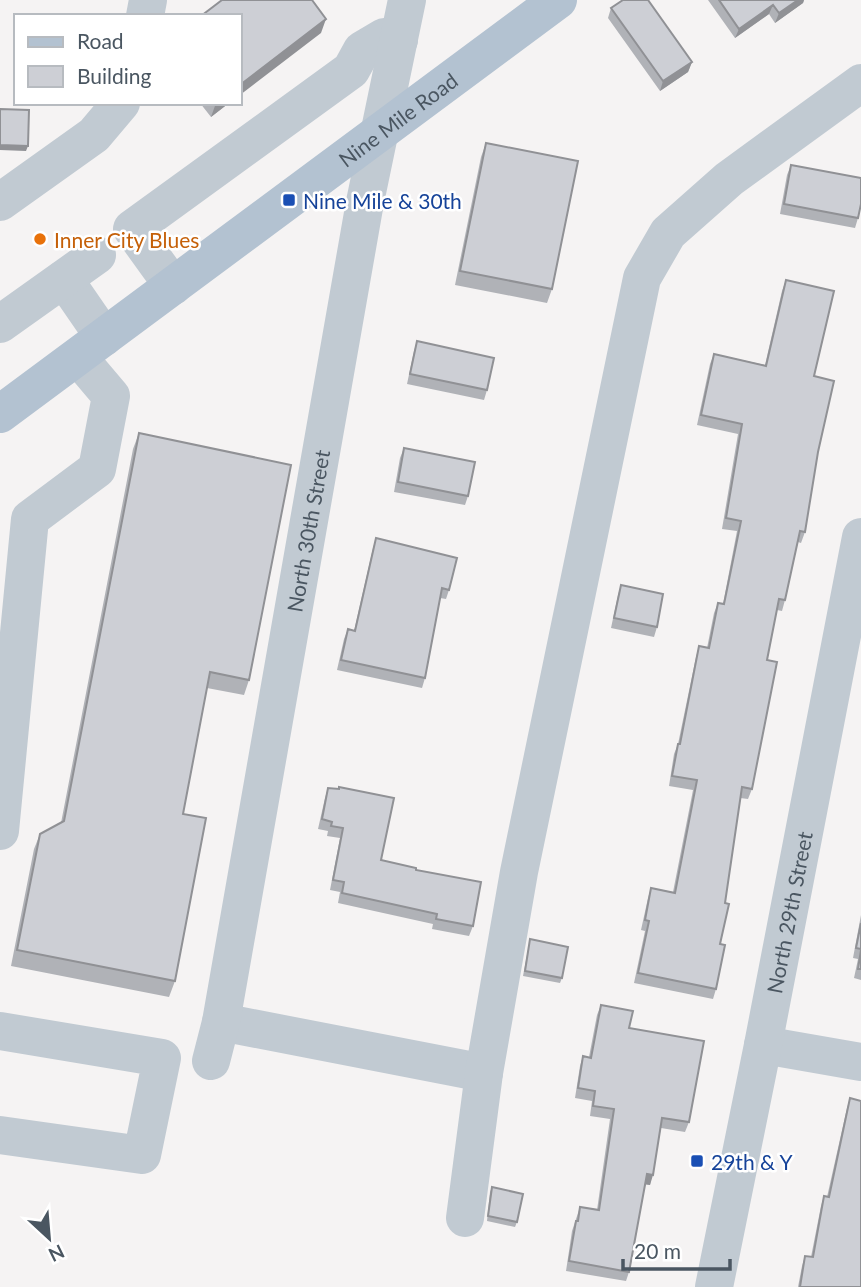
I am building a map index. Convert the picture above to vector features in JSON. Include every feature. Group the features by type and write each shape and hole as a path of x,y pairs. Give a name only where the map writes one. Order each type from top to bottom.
{"main road":[{"name":"Nine Mile Road","path":"4,404 91,347 558,0"}],"street":[{"name":"North 30th Street","path":"211,1061 221,1022 360,229 407,0"},
{"path":"173,286 132,229 352,70 362,50 384,37 399,40"},
{"path":"465,1218 484,1073 522,859 642,278 668,233 729,180 861,83"},
{"path":"0,202 94,135 119,105"},
{"path":"0,324 97,255"},
{"path":"0,831 30,519 97,469 111,396 64,279"},
{"name":"North 29th Street","path":"714,1287 861,537"},
{"path":"221,1022 484,1073"},
{"path":"0,1031 162,1058 142,1155 0,1135"},
{"path":"763,1045 861,1062"}],"building":[{"path":"222,0 312,0 326,19 242,83 242,14 204,14"},
{"path":"623,0 648,0 692,62 663,81 611,8"},
{"path":"719,0 798,0 779,13 773,5 739,29"},
{"path":"0,109 29,110 28,146 0,145"},
{"path":"486,143 578,161 552,289 460,271"},
{"path":"791,165 861,178 858,218 784,204"},
{"path":"786,280 834,291 814,376 834,381 818,452 805,532 800,531 785,600 779,599 767,660 777,662 752,789 742,787 725,903 729,904 720,944 725,945 716,989 638,973 649,921 645,920 651,888 675,893 697,780 672,776 699,646 709,648 718,603 724,604 741,521 726,518 742,424 701,415 714,354 766,366"},
{"path":"417,341 494,358 487,390 410,374"},
{"path":"139,433 291,465 249,680 210,672 183,814 206,818 175,981 17,950 40,834 64,821"},
{"path":"404,448 475,462 468,496 398,482"},
{"path":"376,538 457,558 449,590 442,588 425,678 341,660 348,629 355,631"},
{"path":"621,585 663,594 657,627 614,618"},
{"path":"339,787 394,798 381,860 416,870 481,882 473,926 436,919 437,914 342,893 344,882 333,880 343,828 331,826 332,822 322,819 328,788"},
{"path":"861,923 861,949 856,948"},
{"path":"530,939 568,947 562,978 525,971"},
{"path":"601,1005 633,1011 629,1028 704,1041 689,1122 662,1118 653,1175 647,1174 629,1272 569,1261 580,1207 599,1210 614,1109 593,1106 595,1091 578,1088 583,1056 591,1058"},
{"path":"850,1098 861,1101 861,1287 800,1287 805,1256 813,1257 824,1196 829,1197"},
{"path":"492,1187 523,1194 517,1222 488,1216"}],"place":[{"name":"Nine Mile & 30th","path":"289,200"},
{"name":"Inner City Blues","path":"40,239"},
{"name":"29th & Y","path":"697,1161"}]}
